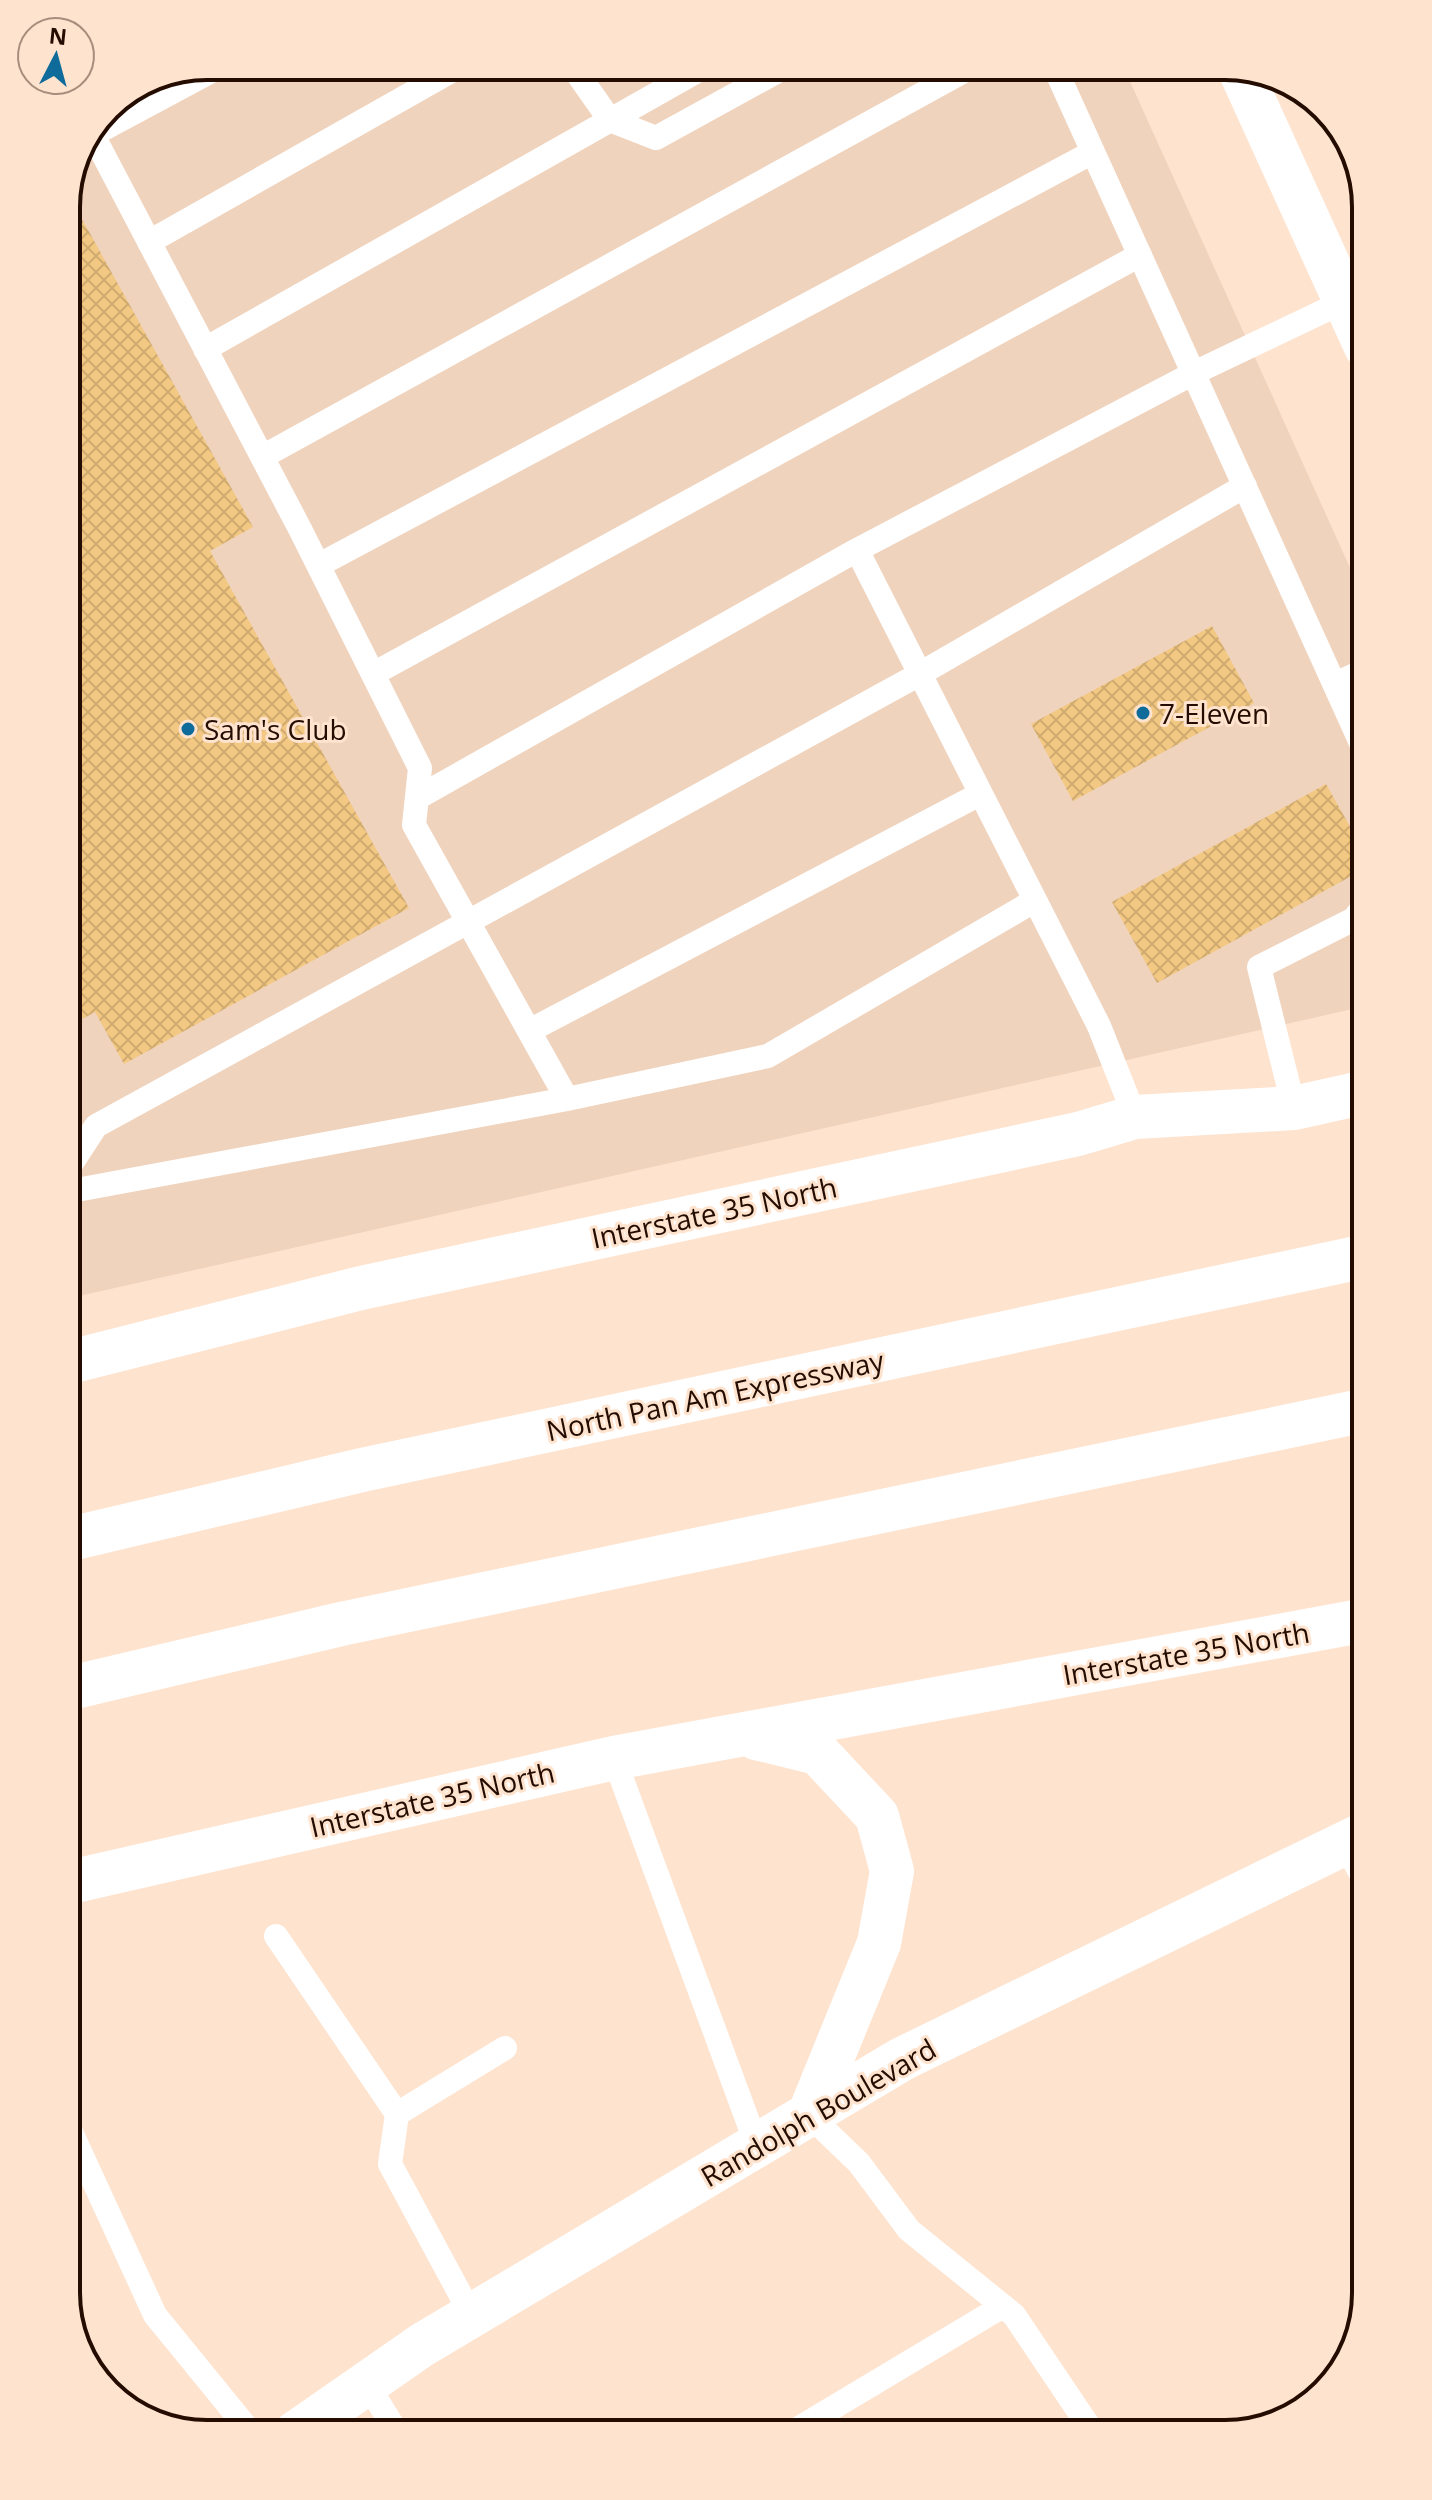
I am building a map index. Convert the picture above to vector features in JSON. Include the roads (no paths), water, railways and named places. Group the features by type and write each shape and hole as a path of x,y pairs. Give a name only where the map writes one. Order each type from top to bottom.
{"main road":[{"path":"1245,81 1352,316"},
{"name":"Interstate 35 North","path":"80,1359 361,1288 1078,1134 1135,1117 1294,1108 1352,1095"},
{"name":"North Pan Am Expressway","path":"80,1537 362,1470 1352,1259"},
{"path":"80,1686 341,1624 1352,1413"},
{"name":"Interstate 35 North","path":"80,1880 614,1758 1352,1623"},
{"path":"742,1735 818,1753 877,1816 892,1871 879,1943 809,2115"},
{"name":"Randolph Boulevard","path":"314,2420 472,2316 902,2059 1352,1839"}],"lane":[{"path":"149,242 435,80"},
{"path":"582,80 610,120 656,138 762,80"},
{"path":"205,349 681,80"},
{"path":"262,457 948,80"},
{"path":"1060,80 1352,722"},
{"path":"108,128 194,81"},
{"path":"99,142 319,565 420,768 414,825 567,1099"},
{"path":"319,565 1093,152"},
{"path":"373,674 1140,255"},
{"path":"417,798 857,550 1194,373 1345,301"},
{"path":"80,1151 96,1126 918,675 1245,486"},
{"path":"857,550 1099,1026 1135,1117"},
{"path":"1335,684 1352,676"},
{"path":"529,1031 980,794"},
{"path":"80,1189 567,1099 768,1056 1034,901"},
{"path":"1294,1108 1259,967 1352,920"},
{"path":"614,1758 757,2146"},
{"path":"276,1936 397,2114 390,2164 472,2316"},
{"path":"397,2114 505,2048"},
{"path":"809,2115 859,2163 909,2230 1014,2315 1085,2420"},
{"path":"80,2152 155,2315 241,2420"},
{"path":"818,2420 1003,2306"},
{"path":"367,2384 389,2420"}],"place":[{"name":"7-Eleven","path":"1143,713"},
{"name":"Sam's Club","path":"188,729"}]}
